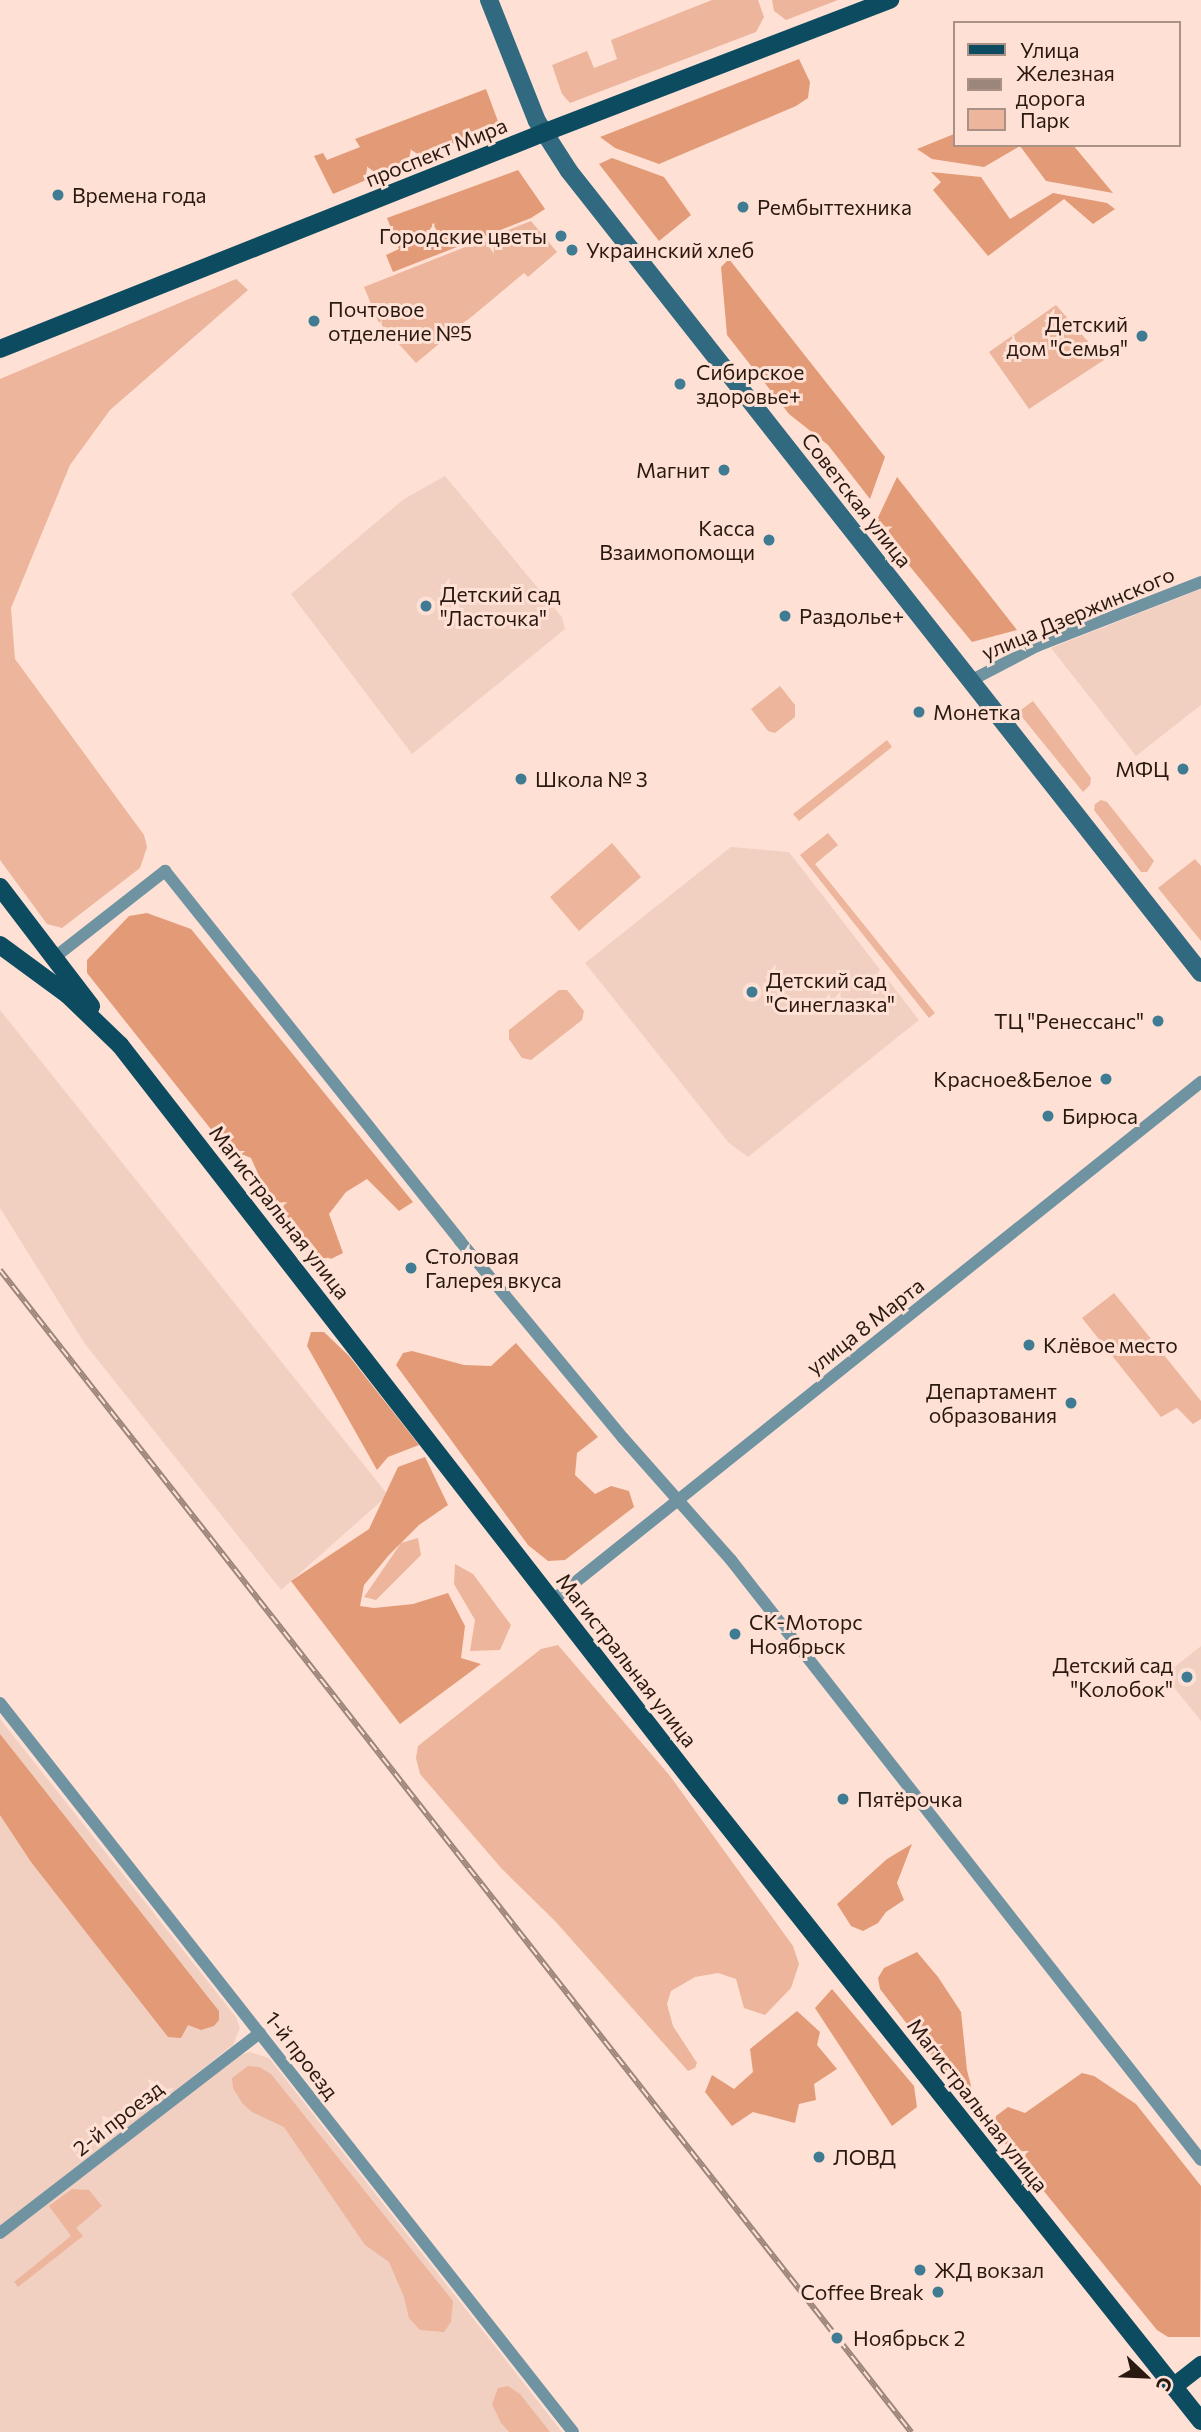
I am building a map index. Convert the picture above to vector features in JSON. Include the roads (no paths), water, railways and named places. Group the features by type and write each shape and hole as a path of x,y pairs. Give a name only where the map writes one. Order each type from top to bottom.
{"main road":[{"name":"Советская улица","path":"489,0 543,133 577,180 1201,973"},
{"name":"проспект Мира","path":"26,340 543,133 890,0"},
{"path":"0,344 26,340"},
{"path":"0,352 26,340"},
{"path":"0,887 120,1045"},
{"name":"Магистральная улица","path":"0,946 68,995 120,1045 553,1600 1201,2421"},
{"path":"1173,2387 1201,2365"}],"street":[{"name":"улица Дзержинского","path":"970,681 1037,646 1201,582"},
{"path":"55,957 165,871 460,1241 677,1501 731,1560 1201,2160"},
{"name":"улица 8 Марта","path":"553,1600 1201,1082"},
{"name":"1-й проезд","path":"0,1703 573,2432"},
{"name":"2-й проезд","path":"0,2233 260,2033"}],"railway":[{"path":"0,1270 911,2432"}],"place":[{"name":"Времена года","path":"58,195"},
{"name":"Рембыттехника","path":"743,207"},
{"name":"Городские цветы","path":"561,236"},
{"name":"Украинский хлеб","path":"572,250"},
{"name":"Почтовое отделение №5","path":"314,321"},
{"name":"Детский дом \"Семья\"","path":"1142,336"},
{"name":"Сибирское здоровье+","path":"680,384"},
{"name":"Магнит","path":"724,470"},
{"name":"Касса Взаимопомощи","path":"769,540"},
{"name":"Детский сад \"Ласточка\"","path":"426,606"},
{"name":"Раздолье+","path":"785,616"},
{"name":"Монетка","path":"919,712"},
{"name":"МФЦ","path":"1183,769"},
{"name":"Школа № 3","path":"521,779"},
{"name":"Детский сад \"Синеглазка\"","path":"752,992"},
{"name":"ТЦ \"Ренессанс\"","path":"1158,1021"},
{"name":"Красное&Белое","path":"1106,1079"},
{"name":"Бирюса","path":"1048,1116"},
{"name":"Столовая Галерея вкуса","path":"411,1268"},
{"name":"Клёвое место","path":"1029,1345"},
{"name":"Департамент образования","path":"1071,1403"},
{"name":"СК-Моторс Ноябрьск","path":"735,1634"},
{"name":"Детский сад \"Колобок\"","path":"1187,1677"},
{"name":"Пятёрочка","path":"843,1799"},
{"name":"ЛОВД","path":"819,2157"},
{"name":"ЖД вокзал","path":"920,2270"},
{"name":"Coffee Break","path":"938,2292"},
{"name":"Ноябрьск 2","path":"837,2338"}]}
